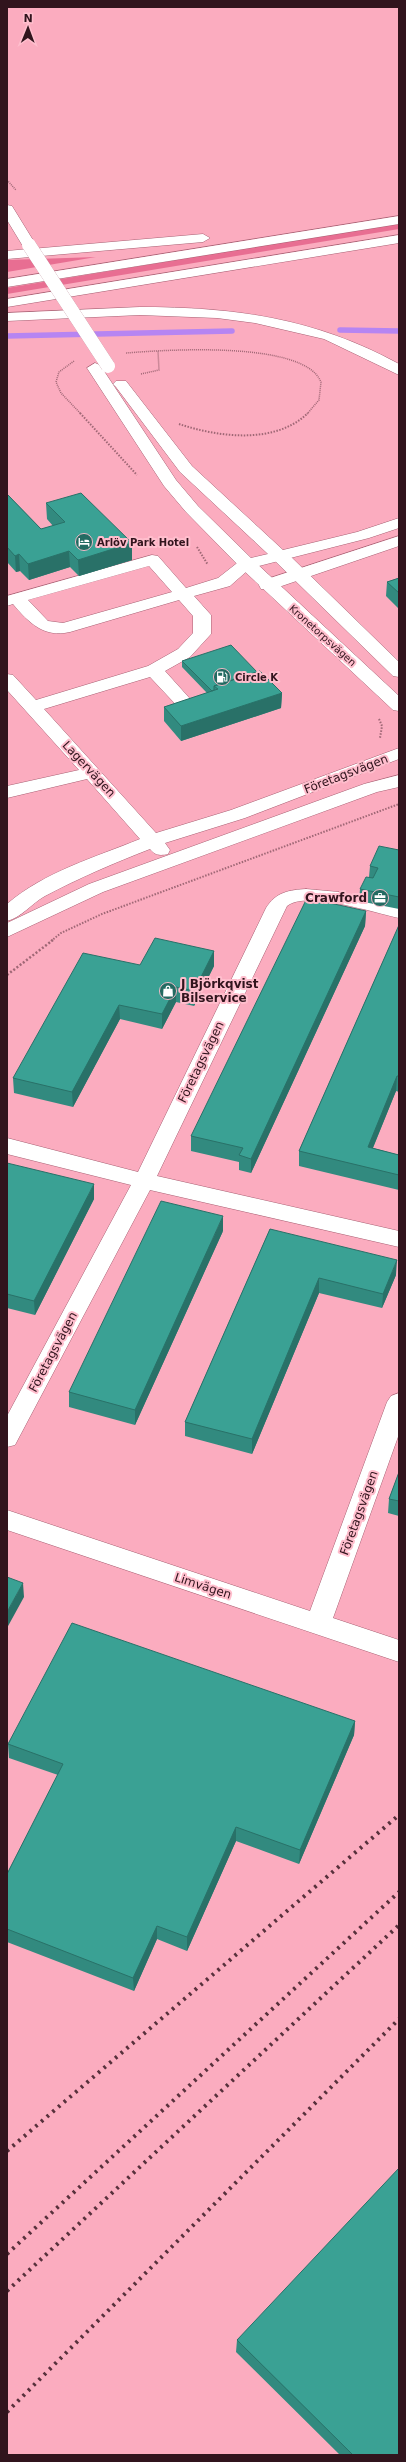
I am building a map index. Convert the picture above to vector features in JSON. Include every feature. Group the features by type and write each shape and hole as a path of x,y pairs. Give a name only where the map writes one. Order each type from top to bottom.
{"main road":[{"path":"7,209 18,248"},
{"path":"18,248 126,246 399,219"},
{"path":"7,283 399,219"},
{"path":"7,229 18,248 101,367 186,469 278,555 399,672"},
{"path":"7,303 399,239"},
{"path":"7,317 142,311 234,314 293,325 329,336 360,349 399,370"},
{"name":"Kronetorpsvägen","path":"101,367 170,483 192,509 267,585 399,706"},
{"path":"12,600 50,630 64,628 224,582 247,564 278,555 363,535 399,523"},
{"path":"267,585 298,576 399,540"},
{"path":"12,600 152,560 202,615 202,634 184,653 154,670 32,707"},
{"path":"154,670 186,705"},
{"name":"Lagervägen","path":"7,679 92,772 152,841 171,859"},
{"name":"Företagsvägen","path":"7,915 25,899 75,872 152,841 238,814 392,757"},
{"path":"7,792 92,772"},
{"name":"Företagsvägen","path":"7,931 96,888 171,859 371,788 399,781"},
{"name":"Företagsvägen","path":"7,1438 144,1181 264,931 281,901 296,895 323,896 399,912"},
{"path":"7,1146 144,1181 399,1239"},
{"name":"Företagsvägen","path":"318,1624 399,1402"},
{"name":"Limvägen","path":"7,1520 399,1651"}],"path":[{"path":"135,375 159,370 158,351"},
{"path":"120,354 158,351 236,351 274,354 303,364 319,377 322,383 320,400 313,410 294,424 278,430 241,436 219,435 194,430 172,421"},
{"path":"76,360 59,372 56,382 61,393 138,477"},
{"path":"196,544 211,569 224,582"},
{"path":"378,715 382,726 379,751 392,757"},
{"path":"7,975 61,933 102,914 399,804"}],"shaded area":[{"path":"399,223 399,229 7,294 7,288"},
{"path":"96,257 7,272 7,260"}],"building":[{"name":"Arlöv Park Hotel","path":"81,493 132,543 78,560 69,551 28,564 19,554 15,556 7,547 7,494 41,529 65,522 46,503"},
{"path":"399,578 399,593 387,582"},
{"path":"231,645 257,672 214,686 214,690 212,691 182,661"},
{"path":"260,671 282,693 181,726 164,707 218,689 214,686"},
{"path":"379,846 399,850 399,897 360,889 366,877 373,878 378,868 370,866"},
{"path":"307,898 366,911 251,1159 239,1155 243,1148 191,1136"},
{"path":"399,925 399,1076 397,1076 368,1147 399,1155 399,1175 299,1151"},
{"path":"155,938 214,951 194,991 176,987 162,1014 119,1005 72,1092 13,1078 83,953 140,965"},
{"path":"7,1163 94,1184 34,1301 7,1294"},
{"path":"161,1201 223,1216 135,1410 69,1392"},
{"path":"270,1229 397,1260 383,1294 319,1278 252,1439 185,1422"},
{"path":"399,1472 399,1501 389,1499"},
{"path":"7,1577 23,1583 7,1612"},
{"path":"72,1623 355,1721 300,1850 236,1827 187,1937 157,1926 133,1978 7,1929 7,1874 63,1764 8,1744"},
{"path":"399,2168 399,2455 353,2455 237,2340"}],"waterway":[{"path":"340,330 399,331"},
{"path":"7,336 232,331"}],"railway":[{"path":"7,2151 399,1815"},
{"path":"7,2254 399,1892"},
{"path":"7,2291 399,1925"},
{"path":"7,2412 399,2019"}],"place":[{"name":"Arlöv Park Hotel","path":"84,542"},
{"name":"Circle K","path":"222,677"},
{"name":"Crawford","path":"380,898"},
{"name":"J Björkqvist Bilservice","path":"168,991"}]}
